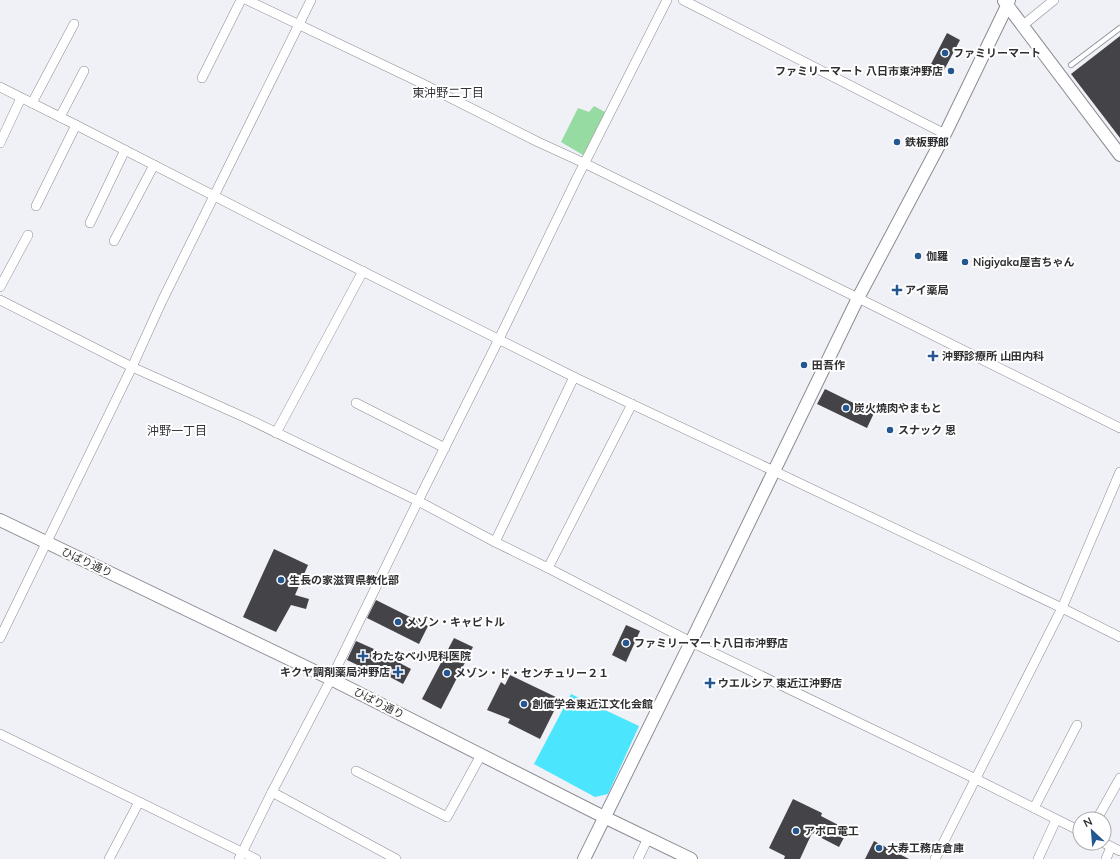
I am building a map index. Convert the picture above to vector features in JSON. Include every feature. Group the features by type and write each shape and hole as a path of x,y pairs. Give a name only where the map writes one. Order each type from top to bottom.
{"street":[{"path":"202,78 241,0"},
{"path":"247,0 417,81 1120,428"},
{"path":"0,638 132,367 162,301 311,0"},
{"path":"241,856 272,792 331,679 584,163 667,0"},
{"path":"682,0 945,134"},
{"path":"1022,26 1054,0"},
{"path":"584,859 858,298 945,134 1006,2"},
{"path":"1006,2 1022,26 1120,155"},
{"path":"32,103 74,24"},
{"path":"60,117 84,71"},
{"path":"0,88 126,150 214,196 574,377 1062,608 1120,638"},
{"path":"0,143 21,98"},
{"path":"36,206 76,125"},
{"path":"90,223 126,150"},
{"path":"114,242 154,165"},
{"path":"0,287 28,235"},
{"path":"276,433 363,271"},
{"path":"0,300 132,367 276,433 418,501 691,642 976,779 1072,827"},
{"path":"495,542 574,377"},
{"path":"356,403 445,448"},
{"path":"548,568 632,404"},
{"path":"935,859 1062,608 1120,472"},
{"name":"ひばり通り","path":"0,520 331,679 604,817 691,859"},
{"path":"1034,808 1077,725"},
{"path":"0,734 139,802 241,856 256,859"},
{"path":"356,772 447,817 481,754"},
{"path":"1101,811 1120,778"},
{"path":"272,792 394,859"},
{"path":"109,859 139,802"},
{"path":"1038,859 1056,820"},
{"path":"638,859 648,838"}],"lane":[{"path":"1071,65 1120,28"}],"green space":[{"path":"594,106 605,112 583,155 561,142 578,108 589,112"}],"water":[{"path":"571,694 639,726 608,794 595,797 534,764"}],"building":[{"name":"ファミリーマート","path":"947,33 960,40 943,72 930,66"},
{"path":"1120,36 1120,138 1071,74"},
{"name":"炭火焼肉やまもと","path":"825,389 874,413 867,428 817,404"},
{"name":"生長の家滋賀県教化部","path":"274,549 308,565 295,595 309,599 306,609 291,605 276,632 243,617"},
{"name":"メゾン・キャピトル","path":"376,600 428,626 419,644 367,618"},
{"name":"ファミリーマート八日市沖野店","path":"626,625 640,631 626,662 612,655"},
{"name":"メゾン・ド・センチュリー２１","path":"454,638 473,647 441,709 422,699"},
{"path":"356,641 383,653 411,669 403,684 375,669 374,673 347,660"},
{"name":"創価学会東近江文化会館","path":"510,675 560,699 540,739 508,723 510,719 487,710 501,682 505,685"},
{"name":"アポロ電工","path":"793,799 822,813 821,816 848,830 839,847 812,833 800,859 784,859 785,856 769,848"},
{"name":"大寿工務店倉庫","path":"874,841 909,859 865,859"}],"place":[{"name":"ファミリーマート","path":"945,53"},
{"name":"ファミリーマート 八日市東沖野店","path":"951,71"},
{"name":"鉄板野郎","path":"897,142"},
{"name":"伽羅","path":"918,256"},
{"name":"Nigiyaka屋吉ちゃん","path":"965,262"},
{"name":"アイ薬局","path":"897,290"},
{"name":"沖野診療所 山田内科","path":"933,356"},
{"name":"田吾作","path":"804,365"},
{"name":"炭火焼肉やまもと","path":"846,408"},
{"name":"スナック 恩","path":"890,430"},
{"name":"生長の家滋賀県教化部","path":"281,580"},
{"name":"メゾン・キャピトル","path":"398,622"},
{"name":"ファミリーマート八日市沖野店","path":"626,643"},
{"name":"わたなべ小児科医院","path":"363,656"},
{"name":"キクヤ調剤薬局沖野店","path":"398,672"},
{"name":"メゾン・ド・センチュリー２１","path":"447,673"},
{"name":"ウエルシア 東近江沖野店","path":"710,683"},
{"name":"創価学会東近江文化会館","path":"524,704"},
{"name":"アポロ電工","path":"796,831"},
{"name":"大寿工務店倉庫","path":"879,848"}],"district":[{"name":"東沖野二丁目","path":"448,92"},
{"name":"沖野一丁目","path":"177,430"}]}
